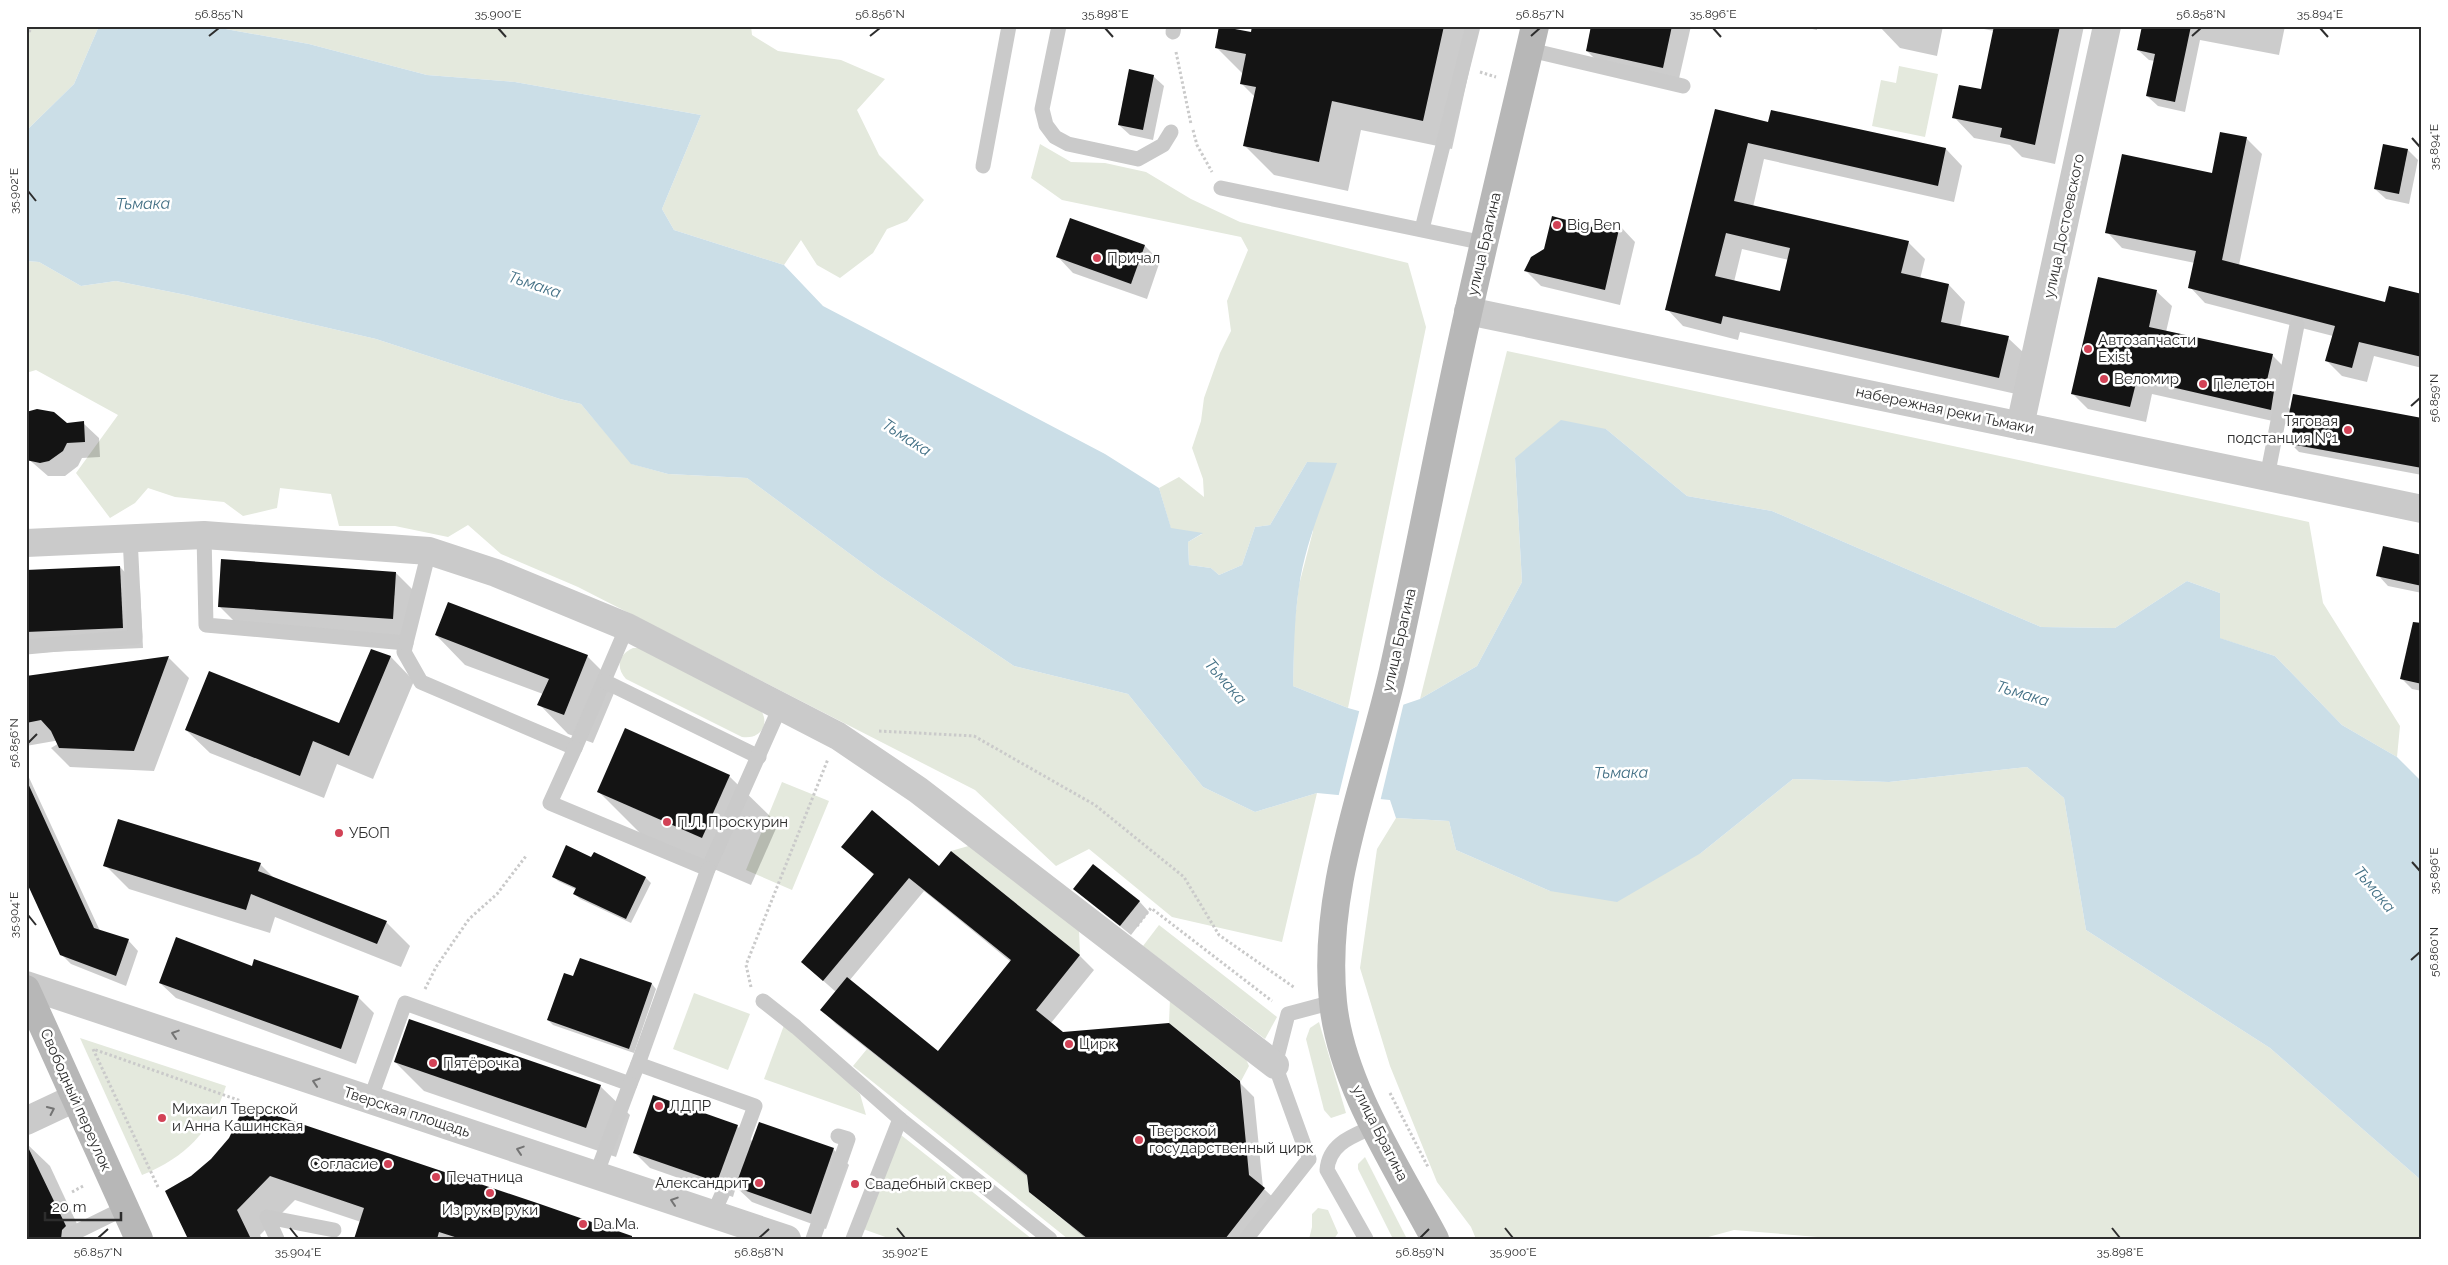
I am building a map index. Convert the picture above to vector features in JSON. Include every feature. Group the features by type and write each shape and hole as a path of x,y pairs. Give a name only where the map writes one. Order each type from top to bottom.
{"street":[{"name":"улица Достоевского","path":"2020,426 2107,26"},
{"name":"улица Брагина","path":"1435,1239 1375,1126 1354,1082 1339,1035 1333,1002 1332,935 1340,876 1395,666 1468,311 1533,38"},
{"name":"набережная реки Тьмаки","path":"1468,311 2422,509"},
{"path":"26,543 204,535 429,551 496,573 627,627 838,736 918,790 1275,1065"},
{"name":"Тверская площадь","path":"26,985 712,1214 754,1233 787,1239"},
{"name":"Свободный переулок","path":"26,989 139,1239"},
{"path":"26,1121 75,1098"}],"lane":[{"path":"983,166 1009,26"},
{"path":"1059,26 1042,110 1046,125 1055,137 1068,144 1138,158 1151,154 1163,145 1170,132"},
{"path":"1422,229 1474,26"},
{"path":"1533,38 1683,86"},
{"path":"1221,188 1484,243"},
{"path":"2267,477 2297,325"},
{"path":"204,535 206,625 406,643"},
{"path":"26,647 135,637 130,537"},
{"path":"429,551 404,652 421,682 574,748"},
{"path":"627,627 550,803 708,869"},
{"path":"604,681 758,757"},
{"path":"596,1175 708,869 781,705"},
{"path":"758,998 803,1033 900,1120 1050,1239"},
{"path":"1246,1239 1309,1159 1275,1065 1288,1014 1333,1002"},
{"path":"370,1100 405,1004 630,1084"},
{"path":"638,1064 754,1106 724,1190 712,1214"},
{"path":"853,1239 900,1120"},
{"path":"1366,1239 1326,1170 1327,1159 1333,1149 1345,1140 1375,1126"},
{"path":"813,1239 848,1139 838,1136"},
{"path":"70,1235 125,1208"},
{"path":"277,1239 267,1217 334,1230"}],"path":[{"path":"26,36 34,26"},
{"path":"1173,29 1184,98 1196,145 1221,188"},
{"path":"758,998 746,966 815,788 838,736 880,731 974,736 1095,805 1184,877 1219,935 1295,988"},
{"path":"416,1008 436,967 469,919 497,894 526,856"},
{"path":"1121,947 1152,908 1288,1014"},
{"path":"158,1187 93,1049 241,1101"},
{"path":"1387,1086 1430,1171"}],"shaded area":[{"path":"26,26 99,26 74,84 26,131"},
{"path":"209,26 751,26 752,35 778,51 841,60 885,79 857,110 879,155 924,200 907,221 887,229 873,253 840,278 817,265 801,240 784,265 674,230 662,209 701,115 515,82 427,75 309,44"},
{"path":"1899,66 1938,74 1925,137 1872,126 1881,80 1896,83"},
{"path":"1040,144 1071,162 1105,163 1146,172 1191,199 1240,222 1408,263 1426,327 1348,708 1293,686 1294,628 1299,585 1313,531 1307,462 1270,525 1255,527 1242,565 1219,575 1211,568 1189,565 1188,542 1202,534 1171,529 1159,488 1179,477 1204,497 1203,479 1192,448 1201,421 1204,398 1220,353 1231,331 1227,301 1248,250 1241,237 1062,200 1031,178"},
{"path":"26,261 39,262 81,286 116,281 186,295 376,339 560,399 581,404 632,464 668,474 747,478 880,576 1014,666 1128,694 1203,787 1255,812 1317,793 1282,942 1172,917 1089,849 1056,866 975,790 578,587 501,554 468,525 448,537 395,526 339,526 331,494 280,488 277,508 243,516 224,502 175,497 148,488 135,503 110,518 76,473 118,415 36,370 26,373"},
{"path":"1507,351 2309,522 2323,603 2400,726 2397,757 2342,725 2275,656 2219,638 2220,593 2187,581 2115,628 2041,627 1772,511 1687,496 1606,429 1515,458 1522,582 1477,666 1420,699"},
{"path":"633,648 639,648 760,709 764,720 762,730 754,736 742,737 626,679 620,670 620,661 624,654"},
{"path":"2027,767 2064,798 2086,930 2270,1048 2422,1181 2422,1239 1842,1239 1734,1230 1701,1239 1476,1239 1471,1227 1437,1182 1390,1066 1360,968 1377,849 1396,818 1449,821 1456,850 1550,891 1701,853 1793,779 1889,782"},
{"path":"782,782 829,801 792,890 746,870"},
{"path":"972,845 1079,929 1080,955 951,851"},
{"path":"1159,925 1277,1017 1265,1039 1143,946"},
{"path":"694,993 750,1014 728,1070 673,1049"},
{"path":"1170,999 1245,1057 1249,1066 1241,1081 1169,1023"},
{"path":"786,1020 860,1094 866,1115 764,1079"},
{"path":"1319,1022 1346,1113 1331,1118 1324,1110 1306,1039 1310,1028"},
{"path":"80,1038 226,1086 220,1102 205,1129 184,1151 142,1175"},
{"path":"867,1049 1027,1176 1029,1192 1087,1239 1068,1239 853,1066"},
{"path":"901,1135 1032,1239 891,1239 863,1229"},
{"path":"1365,1157 1407,1239 1393,1239 1358,1169 1358,1164"},
{"path":"1318,1208 1328,1210 1338,1233 1334,1239 1309,1239 1312,1227 1312,1214"}],"water":[{"name":"Тьмака","path":"99,26 209,26 309,44 427,75 515,82 701,115 662,209 674,230 784,265 823,306 1105,454 1159,488 1171,528 1203,533 1188,542 1189,565 1211,568 1219,575 1242,565 1255,527 1270,525 1307,462 1337,463 1315,524 1302,571 1296,612 1293,686 1348,708 1373,715 1420,699 1477,666 1522,582 1515,458 1561,420 1606,429 1687,496 1772,511 2041,627 2115,628 2187,581 2220,593 2220,638 2275,656 2342,725 2397,757 2422,782 2422,1181 2270,1048 2086,930 2064,798 2027,767 1889,782 1793,779 1701,853 1617,902 1550,891 1456,850 1449,821 1396,818 1390,800 1317,793 1255,812 1203,787 1128,694 1014,666 880,576 747,478 668,474 631,464 581,404 560,399 376,339 186,295 116,281 81,286 39,262 26,261 26,131 74,84"}],"pier":[{"path":"1404,702 1380,802 1338,798 1360,708 1373,712"}],"building":[{"path":"1219,26 1251,32 1252,26 1444,26 1423,121 1332,101 1319,162 1243,146 1256,87 1240,84 1246,54 1215,48"},
{"path":"1591,26 1672,26 1663,68 1586,51"},
{"path":"1994,26 2060,26 2035,145 2000,137 2002,128 1952,118 1959,85 1981,89"},
{"path":"2142,26 2191,26 2175,102 2146,96 2155,54 2137,50"},
{"path":"1129,69 1154,75 1143,130 1118,125"},
{"path":"1715,109 1768,122 1771,110 1946,148 1938,186 1748,143 1734,201 1909,241 1901,273 1949,284 1941,322 2009,336 1999,378 1723,316 1721,324 1665,310","holes":["1726,233 1790,248 1780,291 1715,276"]},
{"path":"2220,132 2247,137 2222,260 2385,302 2389,286 2422,294 2422,357 2359,342 2352,368 2325,361 2335,326 2188,288 2196,251 2105,233 2122,154 2212,173"},
{"path":"2383,144 2408,149 2399,194 2374,189"},
{"path":"1552,216 1592,227 1596,218 1620,225 1605,290 1524,271 1531,257 1544,249"},
{"path":"1070,218 1145,245 1131,284 1056,257"},
{"path":"2098,277 2157,290 2149,327 2273,354 2265,389 2274,391 2271,410 2137,379 2130,407 2071,394"},
{"name":"Тяговая подстанция №1","path":"2293,394 2422,418 2422,468 2290,444 2295,415 2289,414"},
{"path":"37,409 54,412 67,423 84,421 85,442 67,443 63,451 49,461 40,463 26,460 26,412"},
{"path":"2383,546 2422,555 2422,586 2376,576"},
{"path":"221,559 396,572 393,619 218,607"},
{"path":"120,566 123,628 26,632 26,570"},
{"path":"448,602 588,655 564,715 537,705 549,679 435,635"},
{"path":"2413,622 2422,623 2422,684 2400,679"},
{"path":"371,649 391,656 349,756 313,741 300,776 185,730 209,671 339,723"},
{"path":"169,656 134,751 59,748 51,731 41,720 26,723 26,676"},
{"path":"625,728 730,775 702,838 597,792"},
{"path":"26,779 94,928 129,939 116,976 60,955 26,881"},
{"name":"Цирк","path":"872,810 939,866 951,851 1080,955 1036,1010 1063,1032 1169,1023 1240,1081 1249,1175 1265,1188 1225,1239 1088,1239 1029,1192 1027,1175 820,1010 847,977 938,1051 1011,960 909,878 823,981 801,962 874,874 841,847"},
{"path":"118,819 261,863 258,871 387,921 377,944 251,894 246,910 103,866"},
{"path":"566,845 591,857 594,852 646,877 626,919 573,894 576,888 552,877"},
{"path":"1093,864 1140,901 1120,926 1073,889"},
{"path":"176,937 252,966 254,959 359,996 341,1049 159,983"},
{"path":"580,958 652,983 629,1049 547,1020 564,973 573,976"},
{"path":"409,1019 601,1085 586,1128 394,1062"},
{"path":"653,1095 738,1125 717,1182 633,1153"},
{"path":"245,1105 540,1204 632,1236 632,1239 461,1239 439,1232 437,1239 354,1239 364,1208 270,1176 237,1210 251,1239 188,1239 165,1191 191,1176 211,1159 229,1138"},
{"path":"759,1122 834,1148 811,1214 735,1187"},
{"path":"26,1143 66,1226 62,1230 61,1239 26,1239"}],"place":[{"name":"Big Ben","path":"1557,225"},
{"name":"Причал","path":"1097,258"},
{"name":"Автозапчасти Exist","path":"2088,349"},
{"name":"Веломир","path":"2104,379"},
{"name":"Пелетон","path":"2203,384"},
{"name":"Тяговая подстанция №1","path":"2348,430"},
{"name":"П.Л. Проскурин","path":"667,822"},
{"name":"УБОП","path":"339,833"},
{"name":"Цирк","path":"1069,1044"},
{"name":"Пятёрочка","path":"433,1063"},
{"name":"ЛДПР","path":"659,1106"},
{"name":"Михаил Тверской и Анна Кашинская","path":"162,1118"},
{"name":"Тверской государственный цирк","path":"1139,1140"},
{"name":"Согласие","path":"388,1164"},
{"name":"Печатница","path":"436,1177"},
{"name":"Александрит","path":"759,1183"},
{"name":"Свадебный сквер","path":"855,1184"},
{"name":"Из рук в руки","path":"490,1193"},
{"name":"Da.Ma.","path":"583,1224"}]}
